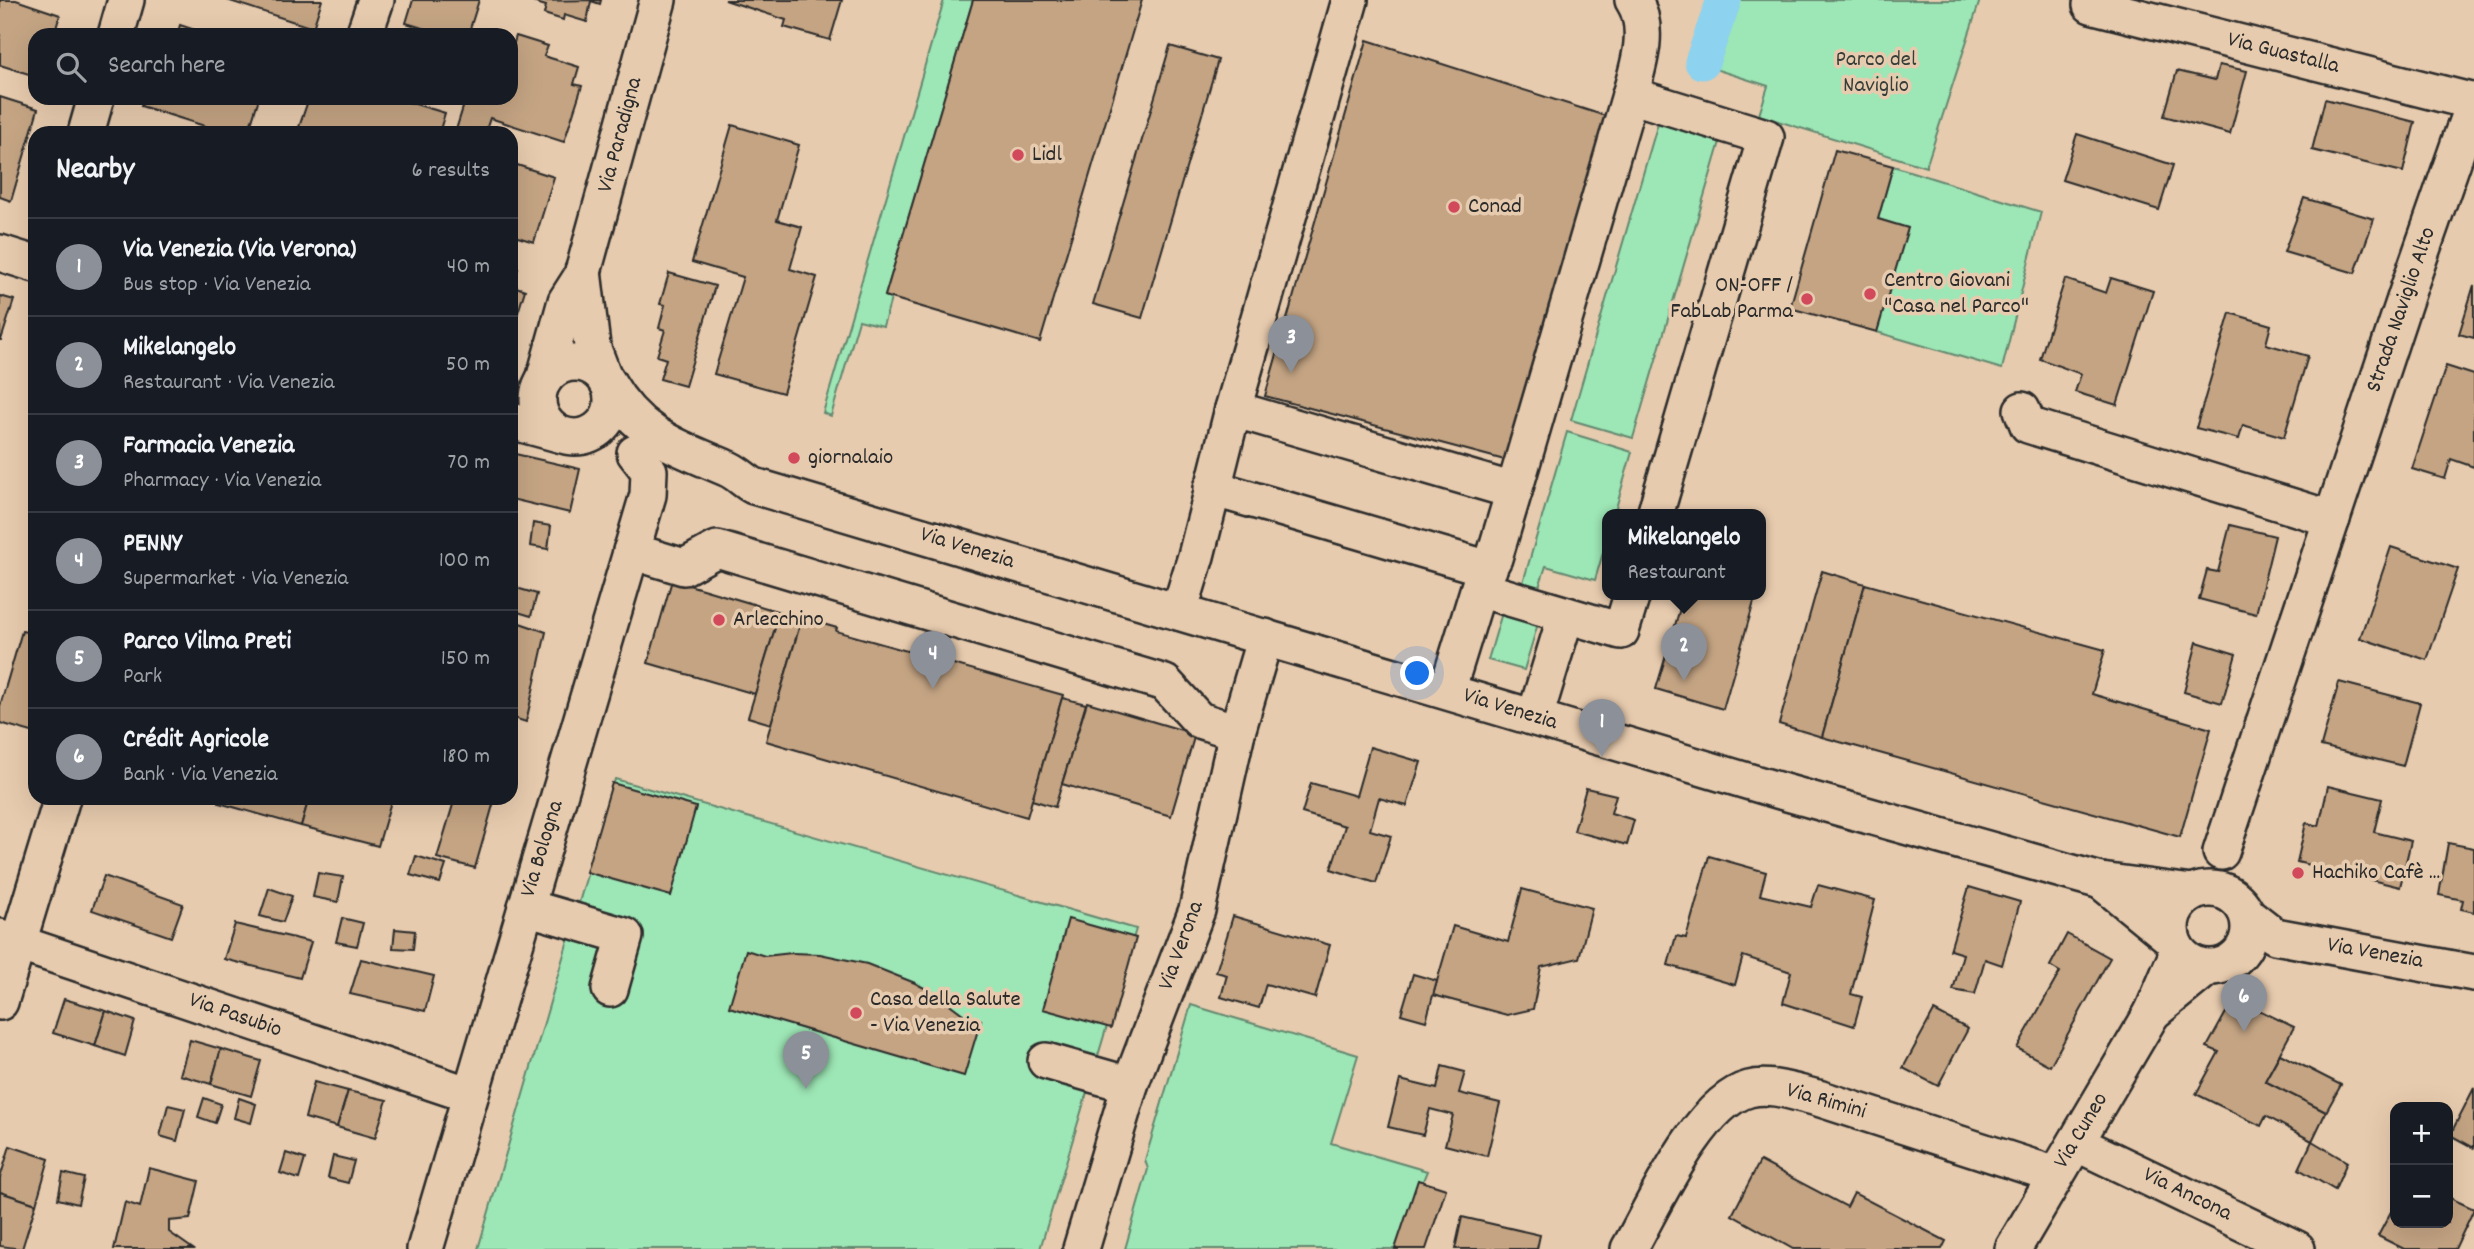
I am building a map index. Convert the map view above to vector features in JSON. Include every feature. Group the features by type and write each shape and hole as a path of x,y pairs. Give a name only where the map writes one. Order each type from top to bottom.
{"street":[{"path":"118,28 127,0"},
{"path":"366,28 376,0"},
{"name":"Via Paradigna","path":"543,382 566,302 583,271 658,0"},
{"path":"1179,612 1233,409 1350,0"},
{"path":"1447,691 1514,491 1640,61 1642,14 1633,0"},
{"name":"Via Guastalla","path":"2091,5 2474,102"},
{"path":"1630,95 1766,137 1657,509"},
{"name":"Strada Naviglio Alto","path":"2198,891 2221,852 2474,102"},
{"path":"88,126 94,105"},
{"path":"0,253 28,262"},
{"name":"Via Paradigna","path":"583,271 592,346 606,379"},
{"path":"518,399 531,396 543,382 554,370 571,363 589,365 606,379 612,400 608,417 597,431 567,436 547,425 540,411 538,396 543,382"},
{"name":"Via Venezia","path":"606,379 620,401 653,434 690,455 726,468 760,488"},
{"path":"1233,409 1514,491"},
{"path":"2022,410 2028,425 2332,519"},
{"name":"Via Venezia","path":"518,423 567,436 611,442 715,484 760,488 1784,792 2101,881 2225,892 2253,926 2474,973"},
{"name":"Via Bologna","path":"425,1249 631,551 650,478 646,464 635,453"},
{"path":"1212,488 1484,579 1566,615 1621,631 1630,600"},
{"path":"631,551 684,567 717,549 1165,683 1199,720 1237,732"},
{"path":"1535,717 1566,615"},
{"name":"Via Verona","path":"1081,1249 1130,1085 1198,910 1237,732 1265,637"},
{"path":"0,1002 9,940 59,805"},
{"path":"2198,891 2178,905 2171,921 2186,953 2222,966 2236,959 2253,926 2221,852"},
{"name":"Via Venezia","path":"2101,881 2186,953"},
{"path":"526,907 625,936 610,989"},
{"name":"Via Pasubio","path":"9,940 470,1095"},
{"name":"Via Cuneo","path":"2013,1249 2186,953"},
{"path":"1046,1061 1130,1085"},
{"name":"Via Rimini","path":"1629,1249 1703,1121 1723,1102 1749,1088 1780,1088 1818,1098 2056,1175"},
{"name":"Via Ancona","path":"2077,1143 2297,1249"}],"green space":[{"path":"944,0 973,0 885,296 891,299 883,326 859,320 831,416 823,413"},
{"name":"Parco del Naviglio","path":"1736,0 1980,0 1926,167 1759,115 1768,86 1705,66"},
{"path":"1660,116 1722,135 1633,438 1571,420"},
{"path":"1893,166 2041,212 2002,369 1877,332 1907,228 1878,219"},
{"path":"1567,432 1632,452 1616,509 1602,509 1602,556 1595,580 1546,566 1538,590 1522,586"},
{"path":"1504,606 1540,617 1524,670 1488,660"},
{"path":"615,779 1136,929 1040,1249 478,1249"},
{"path":"1191,1005 1358,1055 1331,1143 1427,1171 1395,1249 1125,1249 1148,1169 1145,1160"}],"building":[{"path":"0,0 16,0 60,15 56,28 28,28 28,74 0,65"},
{"path":"227,0 322,0 313,28"},
{"path":"413,0 479,0 470,28 423,28 406,23"},
{"path":"601,0 600,4 591,1 587,22 564,15 563,20 544,14 546,6 529,1"},
{"path":"725,0 842,0 830,40 784,27 786,20"},
{"path":"973,0 1142,0 1040,342 885,296"},
{"path":"518,37 548,46 544,56 579,67 574,84 582,86 564,142 490,118 487,126 457,126 464,105 518,105"},
{"name":"Conad","path":"1367,40 1615,119 1512,462 1265,396"},
{"path":"1170,46 1218,60 1142,318 1093,304"},
{"path":"2219,65 2247,71 2230,134 2164,116 2177,71 2215,80"},
{"path":"0,97 38,109 33,126 28,126 28,143 11,201 0,197"},
{"path":"2325,99 2415,122 2403,172 2312,150"},
{"path":"257,105 250,126 205,126 141,106"},
{"path":"307,105 418,105 445,113 441,126 299,126"},
{"path":"732,125 799,145 777,220 802,227 790,269 817,277 783,393 714,374 743,277 692,262"},
{"path":"2077,134 2173,165 2159,210 2062,180"},
{"path":"1835,150 1893,166 1878,219 1908,228 1877,332 1790,308"},
{"path":"518,165 554,177 534,242 518,237"},
{"path":"2304,198 2374,219 2355,273 2284,252"},
{"path":"669,273 715,286 685,386 660,379 666,359 657,356 665,330 659,328 665,305 660,304"},
{"path":"2111,278 2153,291 2117,405 2075,392 2081,374 2040,359 2065,279 2106,293"},
{"path":"2474,285 2474,338 2459,334"},
{"path":"518,288 525,290 518,312"},
{"path":"0,296 14,300 1,340 0,340"},
{"path":"2230,313 2271,325 2266,344 2308,356 2284,437 2243,425 2239,439 2196,428"},
{"path":"2446,366 2474,375 2474,467 2451,459 2445,479 2412,469"},
{"path":"518,455 580,469 570,513 518,501"},
{"path":"533,523 551,526 548,549 530,546"},
{"path":"2230,525 2275,536 2256,614 2199,599 2207,570 2218,572"},
{"path":"2391,547 2458,569 2427,660 2360,638"},
{"path":"1822,571 1865,584 1822,737 1779,724"},
{"path":"672,580 780,612 755,694 648,663"},
{"path":"1865,584 2105,650 2092,694 2211,729 2180,837 1822,737"},
{"path":"518,588 537,594 531,616 518,612"},
{"path":"1683,600 1755,600 1723,709 1656,689"},
{"path":"779,615 801,621 771,724 748,717"},
{"path":"802,618 837,628 836,631 1063,695 1027,817 766,741"},
{"path":"518,622 546,632 526,722 518,719"},
{"path":"22,631 28,632 28,731 0,723 0,706"},
{"path":"2197,642 2236,654 2222,703 2184,692"},
{"path":"2339,682 2420,703 2403,766 2321,746"},
{"path":"1062,698 1086,704 1055,807 1032,800"},
{"path":"1087,702 1195,734 1171,816 1062,784"},
{"path":"1370,747 1421,762 1407,806 1379,798 1370,830 1391,836 1376,883 1331,869 1345,826 1302,813 1311,783 1356,796"},
{"path":"612,783 696,807 671,896 586,872"},
{"path":"2328,786 2382,799 2374,832 2411,841 2400,887 2297,862 2306,823 2319,826"},
{"path":"1586,788 1616,795 1611,813 1634,820 1627,845 1574,831"},
{"path":"226,805 307,805 301,826"},
{"path":"307,805 390,805 378,846 301,826"},
{"path":"453,805 493,805 475,868 437,858"},
{"path":"2448,843 2474,848 2474,912 2461,909 2463,900 2439,895"},
{"path":"416,856 446,865 440,883 410,875"},
{"path":"1709,856 1766,872 1760,895 1811,907 1818,885 1875,900 1851,994 1862,997 1854,1026 1783,1003 1791,972 1743,956 1735,985 1668,965 1676,936 1686,938"},
{"path":"318,873 343,877 338,902 313,897"},
{"path":"104,876 183,904 171,937 92,910"},
{"path":"1969,887 2020,902 2002,965 1985,959 1975,994 1953,990 1963,954 1950,950"},
{"path":"269,888 292,896 283,922 260,916"},
{"path":"1522,889 1592,908 1579,958 1541,967 1533,1009 1507,1015 1433,995 1453,926 1508,942"},
{"path":"1233,916 1330,945 1315,998 1266,984 1259,1008 1221,997 1227,975 1216,972"},
{"path":"342,918 363,923 357,946 336,942"},
{"path":"1068,919 1136,938 1111,1028 1043,1009"},
{"path":"235,924 311,942 300,978 224,959"},
{"path":"395,929 415,931 413,949 393,948"},
{"path":"2067,934 2110,958 2050,1066 2017,1048 2060,972 2050,966"},
{"name":"Casa della Salute - Via Venezia","path":"746,950 765,956 820,954 867,964 915,983 939,996 963,1014 981,1020 964,1076 729,1007"},
{"path":"361,959 434,976 425,1011 350,994"},
{"path":"1413,974 1437,981 1426,1021 1401,1014"},
{"path":"2234,998 2294,1027 2265,1081 2326,1112 2312,1141 2266,1116 2261,1126 2196,1094 2219,1052 2207,1047"},
{"path":"64,999 106,1011 95,1046 53,1033"},
{"path":"106,1011 135,1021 125,1056 95,1046"},
{"path":"1934,1011 1968,1029 1938,1086 1903,1068"},
{"path":"190,1040 221,1049 211,1084 180,1075"},
{"path":"221,1049 261,1061 251,1096 211,1084"},
{"path":"2280,1054 2341,1085 2326,1112 2265,1081"},
{"path":"1442,1066 1465,1072 1459,1093 1500,1103 1487,1156 1445,1145 1453,1115 1430,1109 1423,1135 1388,1127 1400,1080 1437,1089"},
{"path":"314,1082 348,1091 337,1127 305,1118"},
{"path":"2474,1088 2474,1148 2453,1137 2453,1129"},
{"path":"348,1091 387,1100 375,1138 337,1127"},
{"path":"204,1098 221,1104 215,1123 198,1117"},
{"path":"239,1098 256,1104 251,1123 234,1118"},
{"path":"168,1105 185,1109 177,1141 160,1136"},
{"path":"2312,1141 2347,1162 2335,1190 2299,1169"},
{"path":"10,1146 49,1159 36,1204 0,1192 0,1178"},
{"path":"286,1153 305,1159 299,1179 280,1173"},
{"path":"333,1156 354,1161 348,1183 328,1178"},
{"path":"1760,1161 1847,1207 1854,1193 1946,1241 1942,1249 1793,1249 1732,1215"},
{"path":"149,1168 199,1181 190,1219 169,1221 169,1232 193,1249 114,1249 125,1202 140,1207"},
{"path":"63,1173 84,1178 78,1204 58,1199"},
{"path":"1418,1180 1446,1189 1426,1249 1395,1249"},
{"path":"0,1192 36,1204 22,1249 0,1246"},
{"path":"2453,1199 2474,1209 2455,1249 2404,1249 2378,1236 2390,1213 2390,1228 2453,1228"},
{"path":"1462,1217 1540,1235 1537,1249 1455,1249"}],"waterway":[{"path":"1702,62 1724,0"}],"place":[{"name":"Lidl","path":"1018,155"},
{"name":"Conad","path":"1454,207"},
{"name":"Centro Giovani \"Casa nel Parco\"","path":"1870,294"},
{"name":"ON-OFF / FabLab Parma","path":"1807,299"},
{"name":"Farmacia Venezia","path":"1291,373"},
{"name":"giornalaio","path":"794,458"},
{"name":"Arlecchino","path":"719,620"},
{"name":"Mikelangelo","path":"1684,681"},
{"name":"PENNY","path":"933,689"},
{"name":"Via Venezia (Via Verona)","path":"1602,757"},
{"name":"Hachiko Cafè ...","path":"2298,873"},
{"name":"Casa della Salute - Via Venezia","path":"856,1013"},
{"name":"Crédit Agricole","path":"2244,1032"},
{"name":"Parco Vilma Preti","path":"806,1089"}]}
